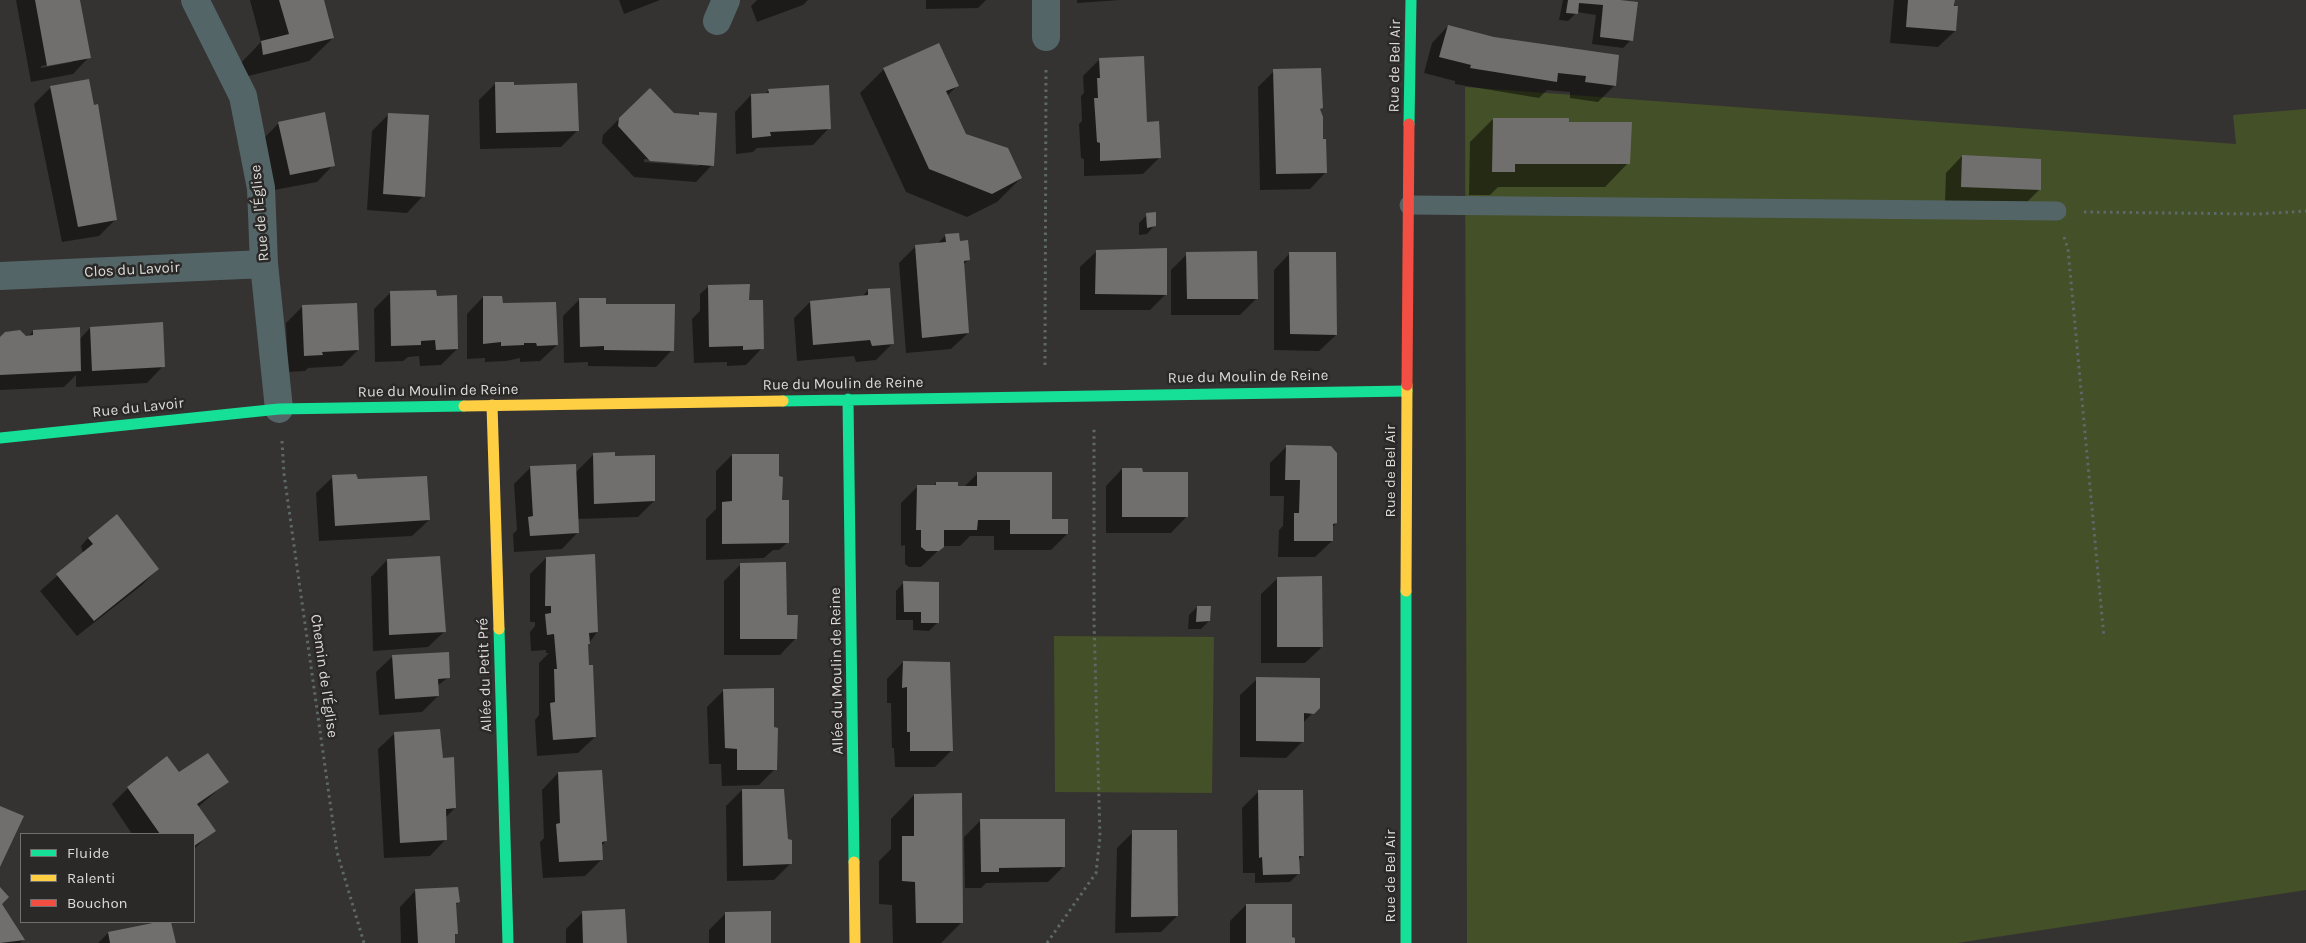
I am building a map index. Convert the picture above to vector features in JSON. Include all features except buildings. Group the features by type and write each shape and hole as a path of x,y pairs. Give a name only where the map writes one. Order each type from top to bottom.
{"street":[{"name":"Rue de l'Église","path":"194,0 243,96 261,188 264,264 279,409"},
{"path":"1046,0 1046,37"},
{"name":"Rue de Bel Air","path":"1406,943 1407,390 1411,0"},
{"name":"Clos du Lavoir","path":"0,276 264,264"},
{"name":"Rue du Moulin de Reine","path":"279,409 1407,390"},
{"name":"Allée du Moulin de Reine","path":"848,399 855,943"},
{"name":"Allée du Petit Pré","path":"492,405 508,943"},
{"name":"Rue du Lavoir","path":"0,438 279,409"}],"lane":[{"path":"1409,205 2057,212"}],"path":[{"path":"1045,395 1046,37"},
{"path":"2104,638 2068,248 2057,212 2258,214 2306,211"},
{"path":"1047,943 1096,873 1098,862 1100,837 1094,621 1094,395"},
{"name":"Chemin de l'Église","path":"279,409 284,474 337,852 364,943"}],"green space":[{"path":"1465,87 2236,144 2233,115 2306,109 2306,890 1957,943 1467,943"},
{"path":"1054,636 1214,637 1212,793 1055,792"}],"traffic: fast":[{"path":"1409,124 1411,0"},
{"path":"783,401 1407,391"},
{"path":"848,399 854,862"},
{"path":"0,438 279,409 464,406"},
{"path":"1406,591 1406,943"},
{"path":"499,629 508,943"}],"traffic: slow":[{"path":"1406,591 1407,385"},
{"path":"464,406 783,401"},
{"path":"492,405 499,629"},
{"path":"854,862 855,943"}],"traffic: jam":[{"path":"1407,385 1409,124"}]}
